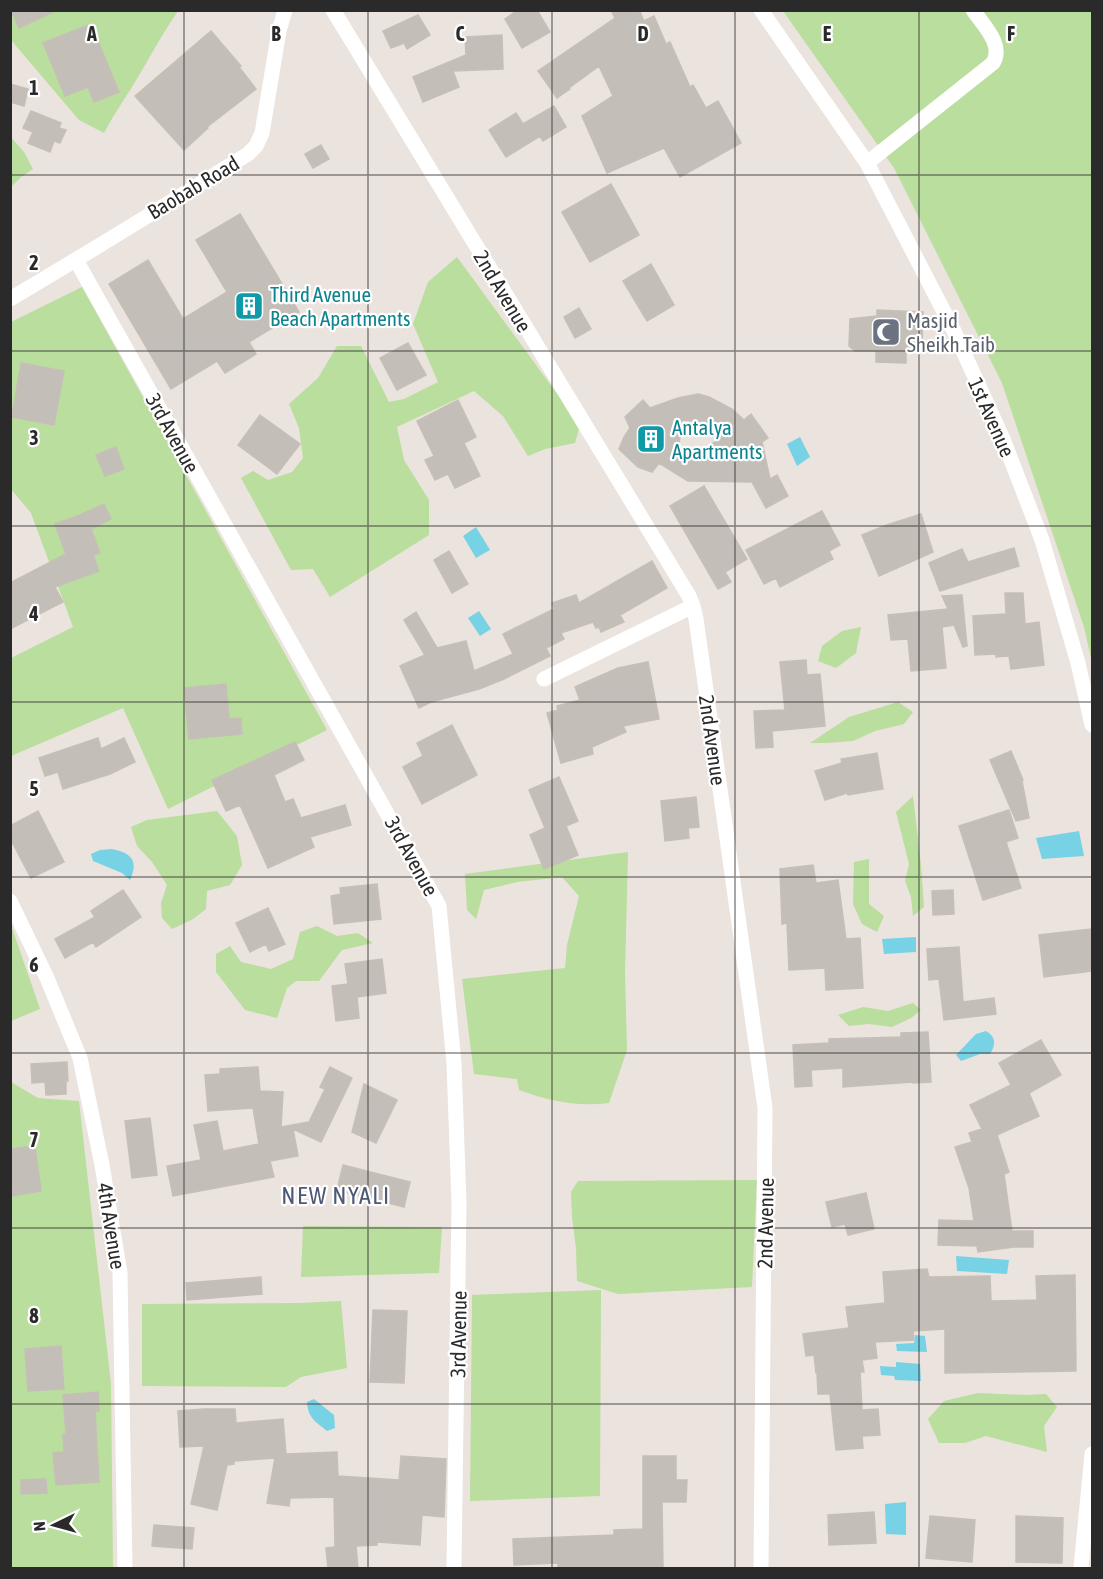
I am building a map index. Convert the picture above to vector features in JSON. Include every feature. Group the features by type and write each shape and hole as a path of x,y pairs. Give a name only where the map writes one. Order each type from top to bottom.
{"street":[{"name":"Baobab Road","path":"10,299 248,154 256,146 262,133 279,31 285,10"},
{"name":"2nd Avenue","path":"333,10 693,606 765,1108 761,1569"},
{"name":"1st Avenue","path":"761,10 867,164 954,331 1003,439 1042,540 1078,663 1092,725"},
{"path":"867,164 993,63 998,56 997,45 973,10"},
{"name":"3rd Avenue","path":"76,260 439,906 454,1063 459,1203 454,1569"},
{"path":"544,679 693,606"},
{"name":"4th Avenue","path":"10,901 47,978 80,1058 102,1165 120,1273 125,1569"},
{"path":"1082,1569 1092,1454"}],"green space":[{"path":"10,11 178,11 104,133 79,120 11,40"},
{"path":"783,11 1092,11 1092,663 1084,627 1002,383 894,168"},
{"path":"10,136 24,152 33,169 11,187"},
{"path":"457,257 580,425 575,443 545,449 528,456 503,416 474,391 397,427 404,460 429,500 429,535 330,597 313,569 291,570 241,478 253,471 268,480 292,472 303,458 299,428 289,404 318,378 337,346 361,346 389,402 404,399 438,382 413,324 428,282"},
{"path":"82,287 327,730 168,809 123,708 11,756 11,658 73,627 31,513 11,489 11,322"},
{"path":"861,627 856,653 836,668 818,661 822,646 842,631"},
{"path":"898,702 913,712 904,724 875,731 853,741 810,743 849,717"},
{"path":"913,796 924,907 913,916 911,897 905,881 909,864 896,812"},
{"path":"217,811 237,836 242,865 230,885 207,891 206,909 193,919 172,929 162,918 161,903 167,885 152,862 137,846 131,827 147,820"},
{"path":"628,852 625,974 627,1050 609,1103 574,1104 552,1100 519,1090 517,1079 474,1074 462,979 565,968 567,945 579,896 562,877 517,882 484,890 476,919 467,910 465,874"},
{"path":"869,859 869,904 884,916 877,932 862,924 853,904 854,862"},
{"path":"11,925 40,1009 10,1021"},
{"path":"317,926 337,936 358,933 373,943 342,950 319,981 296,981 287,988 277,1018 245,1010 216,972 216,954 230,946 241,962 271,969 293,959 300,932"},
{"path":"913,1003 921,1010 911,1018 892,1027 869,1024 849,1026 838,1015 863,1007 888,1011"},
{"path":"11,1082 38,1098 79,1101 111,1384 113,1568 11,1568"},
{"path":"757,1180 752,1287 618,1294 577,1281 571,1192 578,1181"},
{"path":"303,1226 442,1227 439,1273 301,1277"},
{"path":"601,1290 600,1496 470,1501 472,1295"},
{"path":"341,1301 347,1368 301,1377 286,1387 142,1386 142,1304"},
{"path":"978,1393 1046,1394 1057,1407 1044,1426 1047,1452 986,1436 965,1443 939,1443 928,1419 944,1401"}],"water":[{"path":"800,437 810,457 797,466 787,444"},
{"path":"476,527 490,550 476,558 463,536"},
{"path":"479,611 491,629 480,636 468,618"},
{"path":"1079,831 1084,856 1042,859 1036,838"},
{"path":"112,849 132,858 134,867 130,880 122,873 93,861 91,854 100,850"},
{"path":"916,937 916,952 884,954 882,939"},
{"path":"986,1031 994,1041 990,1054 980,1054 961,1061 956,1055 976,1034"},
{"path":"956,1256 1009,1260 1007,1274 957,1271"},
{"path":"915,1335 925,1336 927,1352 897,1351 896,1344 914,1343"},
{"path":"896,1362 920,1364 921,1381 895,1380 894,1376 881,1375 880,1366 896,1367"},
{"path":"314,1399 334,1415 335,1428 327,1431 313,1419 307,1402"},
{"path":"906,1502 906,1535 886,1534 885,1504"}],"building":[{"path":"11,10 57,10 19,28"},
{"path":"518,10 537,10 550,32 522,48 505,19"},
{"path":"611,10 639,10 644,21 654,16 666,44 670,42 690,87 693,85 706,108 718,101 741,143 680,177 664,148 607,173 582,116 613,96 599,66 557,98 538,71 615,18"},
{"path":"418,15 430,35 407,49 404,43 391,48 383,31"},
{"path":"91,24 119,92 94,102 88,87 65,96 43,43"},
{"path":"211,31 241,66 239,67 256,89 207,127 184,150 135,96"},
{"path":"502,35 503,69 453,71 459,87 423,102 413,77 466,55 465,37"},
{"path":"10,84 28,89 24,106 10,102"},
{"path":"554,106 566,127 543,141 540,136 506,157 489,130 516,113 523,124"},
{"path":"31,111 61,123 59,128 66,130 60,143 54,141 50,152 28,143 33,132 23,128"},
{"path":"321,145 329,159 313,168 305,154"},
{"path":"611,184 639,235 590,262 562,212"},
{"name":"Third Avenue Beach Apartments","path":"240,214 299,312 249,342 256,354 225,373 217,361 171,389 109,284 148,260 183,319 227,292 196,240"},
{"path":"651,264 674,305 647,321 623,281"},
{"path":"579,308 591,329 575,338 564,317"},
{"name":"Masjid Sheikh Taib","path":"877,310 923,312 922,349 906,351 906,363 876,362 876,351 855,351 849,346 850,319 877,316"},
{"path":"408,343 426,375 397,390 380,358"},
{"path":"21,363 64,371 54,425 12,417"},
{"name":"Antalya Apartments","path":"698,394 732,409 744,420 751,414 768,438 762,442 770,479 777,475 788,496 766,508 752,482 688,481 659,463 652,472 638,467 619,449 630,428 625,417 643,400 650,408","holes":["682,420 735,426 708,447 705,457 678,454"]},
{"path":"458,400 476,437 464,443 480,476 455,488 448,474 435,480 425,460 434,456 417,421"},
{"path":"260,415 300,444 277,474 238,445"},
{"path":"116,447 124,469 105,476 96,455"},
{"path":"704,486 747,559 725,572 731,582 718,589 670,506"},
{"path":"104,504 111,519 91,529 100,553 93,555 99,571 55,587 63,602 10,629 10,583 66,554 55,524"},
{"path":"822,511 840,545 829,551 833,559 780,587 776,578 764,584 746,550"},
{"path":"921,514 933,552 879,576 862,535"},
{"path":"1014,548 1019,566 940,591 929,563 962,549 968,562"},
{"path":"449,551 468,584 452,593 434,560"},
{"path":"652,561 667,588 620,615 624,622 601,632 593,622 561,633 564,639 546,648 550,656 479,689 431,702 419,708 400,666 425,655 404,620 416,612 437,648 466,641 474,671 513,654 503,634 554,609 552,603 576,595 579,603"},
{"path":"1005,593 1023,593 1025,624 1039,622 1044,665 1011,669 1009,656 975,655 973,616 1006,614"},
{"path":"962,595 967,646 963,647 954,625 942,627 946,668 911,671 908,639 891,640 888,615 948,609 942,596"},
{"path":"806,660 807,675 820,674 825,726 772,731 773,747 756,748 754,711 785,710 780,662"},
{"path":"648,662 659,719 623,726 626,732 592,747 593,754 561,763 547,713 558,710 557,706 580,700 575,687 618,668"},
{"path":"226,684 229,719 241,718 242,734 189,739 184,688"},
{"path":"452,725 477,775 422,804 403,767 423,756 417,743"},
{"path":"98,738 101,749 124,738 135,762 110,774 63,789 58,772 45,776 39,758"},
{"path":"295,742 304,760 274,775 285,802 293,799 301,818 345,805 351,825 310,837 314,847 268,868 240,805 226,811 212,780"},
{"path":"1011,751 1023,780 1029,818 1016,821 990,760"},
{"path":"877,753 883,789 848,795 847,793 825,800 815,771 842,763 841,759"},
{"path":"559,777 578,821 566,826 578,855 544,869 530,835 545,828 529,790"},
{"path":"696,797 699,827 688,828 689,838 665,841 661,801"},
{"path":"1009,810 1018,838 1006,842 1021,888 983,900 959,826"},
{"path":"38,811 64,862 31,878 10,838 10,826"},
{"path":"813,865 816,883 838,880 846,939 860,938 863,988 826,990 825,968 789,970 787,923 782,924 780,869"},
{"path":"377,884 381,919 334,924 331,896 341,894 340,888"},
{"path":"123,890 141,917 96,947 93,942 65,958 55,939 95,917 91,911"},
{"path":"953,890 954,914 933,915 932,891"},
{"path":"268,908 285,944 269,951 266,944 250,952 236,923"},
{"path":"1091,929 1092,971 1044,977 1039,935"},
{"path":"959,947 963,1002 994,998 996,1014 944,1020 939,979 929,980 927,949"},
{"path":"382,959 386,993 357,997 359,1018 336,1021 332,986 348,984 345,964"},
{"path":"928,1032 931,1082 843,1087 843,1068 811,1070 812,1086 795,1087 793,1045 829,1043 829,1039 901,1037 901,1033"},
{"path":"1041,1040 1061,1075 1029,1093 1039,1116 997,1135 1009,1172 1004,1174 1012,1231 1033,1231 1033,1247 978,1252 977,1246 938,1245 939,1220 974,1221 969,1188 955,1147 972,1142 969,1133 982,1129 970,1105 1011,1085 999,1063"},
{"path":"67,1062 66,1094 46,1095 45,1082 32,1083 31,1064"},
{"path":"258,1067 260,1091 283,1092 281,1127 309,1122 325,1089 320,1087 330,1067 352,1078 321,1142 293,1129 298,1156 270,1161 274,1177 173,1196 167,1166 201,1160 194,1125 217,1121 223,1151 259,1144 253,1108 208,1111 205,1075 220,1074 220,1069"},
{"path":"364,1084 397,1100 376,1143 352,1132"},
{"path":"150,1118 157,1175 132,1178 125,1121"},
{"path":"35,1146 41,1191 12,1196 10,1149"},
{"path":"343,1165 410,1182 404,1207 337,1190"},
{"path":"866,1193 874,1229 848,1235 845,1224 832,1227 826,1202"},
{"path":"927,1269 929,1277 990,1276 991,1301 1037,1300 1036,1276 1075,1275 1076,1371 945,1373 945,1329 913,1331 914,1340 875,1342 877,1358 862,1360 864,1372 860,1372 862,1410 878,1409 880,1435 862,1436 863,1448 836,1450 830,1394 818,1394 814,1355 806,1356 803,1334 849,1328 846,1307 885,1303 883,1272"},
{"path":"261,1277 262,1294 187,1300 186,1283"},
{"path":"373,1310 407,1311 404,1383 370,1382"},
{"path":"61,1346 64,1389 28,1391 25,1349"},
{"path":"98,1392 99,1411 95,1411 99,1482 56,1485 53,1453 64,1452 63,1434 66,1434 63,1395"},
{"path":"235,1409 236,1423 283,1419 286,1454 337,1452 338,1476 399,1480 401,1456 446,1459 444,1517 422,1515 420,1545 377,1542 377,1545 356,1546 358,1569 328,1569 326,1548 335,1547 334,1497 290,1498 289,1506 267,1503 275,1458 234,1461 234,1464 227,1465 217,1510 191,1504 204,1446 180,1447 178,1411"},
{"path":"643,1456 676,1456 676,1480 687,1480 686,1502 662,1502 663,1569 558,1569 558,1563 514,1565 513,1539 614,1535 614,1530 643,1529"},
{"path":"46,1479 47,1493 21,1494 21,1480"},
{"path":"874,1512 876,1543 829,1545 828,1515"},
{"path":"930,1516 975,1520 972,1562 926,1558"},
{"path":"1016,1516 1063,1518 1062,1563 1016,1562"},
{"path":"154,1525 194,1528 192,1549 152,1546"}],"place":[{"name":"Third Avenue Beach Apartments","path":"249,306"},
{"name":"Masjid Sheikh Taib","path":"886,332"},
{"name":"Antalya Apartments","path":"651,439"}],"district":[{"name":"NEW NYALI","path":"336,1195"}]}
